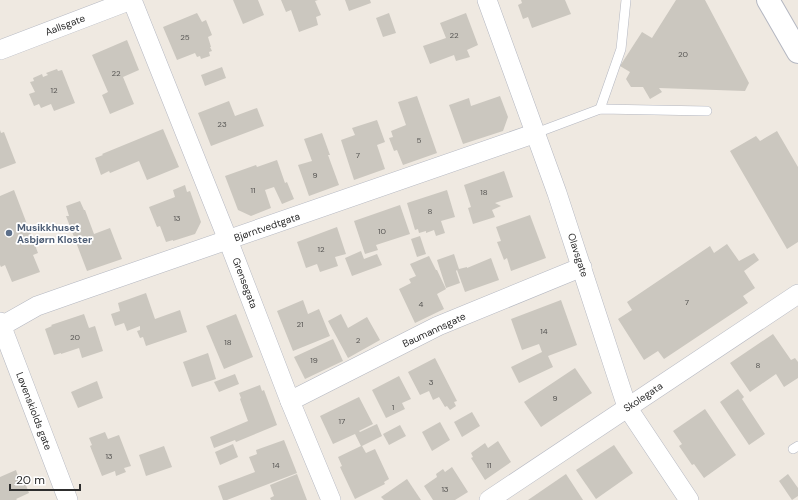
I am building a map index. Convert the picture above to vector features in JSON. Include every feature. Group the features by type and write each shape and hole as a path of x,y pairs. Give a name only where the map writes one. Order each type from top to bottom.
{"street":[{"name":"Aallsgate","path":"0,50 131,0"},
{"name":"Grensegata","path":"131,0 228,240 290,401 331,500"},
{"name":"Olavsgate","path":"487,0 536,133 582,267 627,407 689,500"},
{"path":"768,0 798,52"},
{"name":"Bjørntvedtgata","path":"1,325 37,306 536,133"},
{"name":"Baumannsgate","path":"290,401 438,326 582,267"},
{"name":"Skolegata","path":"488,500 798,294"},
{"name":"Løvenskiolds gate","path":"1,325 68,500"}],"lane":[{"path":"600,109 621,49 626,0"},
{"path":"536,133 600,109 707,111"}],"building":[{"path":"233,0 258,0 264,15 243,24"},
{"path":"281,0 318,0 315,1 321,15 316,17 318,25 299,32 291,10 286,12"},
{"path":"345,0 370,0 371,3 349,11"},
{"path":"521,0 565,0 571,14 532,28 528,17 523,19 518,5 522,3"},
{"path":"676,0 705,0 749,83 745,91 659,88 662,92 650,99 643,87 631,87 626,79 630,72 620,66 642,32 652,38"},
{"path":"197,13 202,22 206,20 212,35 208,37 212,51 209,52 210,56 201,59 200,56 197,57 195,53 177,60 163,27"},
{"path":"389,13 396,33 383,37 376,18"},
{"path":"466,13 478,45 467,50 470,57 456,61 454,55 430,64 423,46 446,38 440,23"},
{"path":"127,40 139,70 123,77 134,104 110,114 102,95 108,92 92,55"},
{"path":"222,67 226,78 205,86 201,75"},
{"path":"57,69 58,71 62,70 75,103 54,111 51,104 41,108 39,104 34,106 29,94 35,92 30,82 34,81 33,78 42,74 43,77 48,75 46,73"},
{"path":"417,96 437,153 403,165 397,150 394,151 389,138 393,137 391,131 406,125 398,102"},
{"path":"500,96 508,117 503,131 463,144 449,105 469,98 471,106"},
{"path":"229,101 235,116 257,108 264,126 211,146 198,113"},
{"path":"377,120 385,142 377,145 385,169 354,180 341,140 355,135 352,128"},
{"path":"163,129 179,167 147,180 139,161 110,173 109,171 101,175 95,158"},
{"path":"0,130 1,133 4,132 16,163 0,169"},
{"path":"777,131 798,167 798,242 787,249 730,151 756,136 760,141"},
{"path":"322,133 339,185 309,196 298,165 312,161 304,139"},
{"path":"277,160 285,183 287,182 294,199 282,204 274,187 265,190 271,208 251,216 238,210 225,176 256,165 257,167"},
{"path":"504,171 513,197 495,203 501,206 492,210 495,217 473,224 468,208 471,207 464,185"},
{"path":"185,185 187,192 190,191 201,222 195,234 166,242 160,226 157,227 149,207 175,197 173,190"},
{"path":"14,190 38,253 33,255 40,272 12,282 5,265 1,267 0,265 0,196"},
{"path":"447,190 455,217 441,221 445,233 436,236 434,230 426,233 426,231 419,233 418,229 415,230 407,203"},
{"path":"80,201 94,234 110,228 122,259 87,271 66,216 69,216 66,206"},
{"path":"400,205 410,234 376,245 378,250 365,254 354,221"},
{"path":"530,215 546,258 511,271 507,258 504,260 497,242 501,241 496,227"},
{"path":"337,227 346,254 335,257 338,266 320,272 317,264 306,268 297,242"},
{"path":"420,236 426,254 417,257 411,239"},
{"path":"727,244 739,261 754,253 759,260 744,271 755,288 743,296 748,303 664,359 658,351 644,360 618,319 632,310 627,302 710,246 714,253"},
{"path":"361,251 364,259 377,254 382,265 352,276 345,258"},
{"path":"454,254 459,269 467,268 491,258 499,280 465,292 457,270 460,283 446,288 437,260"},
{"path":"429,256 446,289 437,294 444,309 415,323 399,289 411,283 409,279 416,276 410,264"},
{"path":"146,293 155,319 180,310 187,332 146,346 143,337 140,338 137,331 140,330 140,326 127,331 124,323 115,326 111,314 120,311 118,303"},
{"path":"303,300 308,314 319,309 330,336 293,351 277,311"},
{"path":"561,300 577,345 548,356 553,367 519,383 511,367 542,352 539,344 522,350 511,319"},
{"path":"84,314 89,328 95,326 103,351 82,358 79,348 54,355 45,329 52,326 51,325"},
{"path":"236,314 253,357 224,369 206,326"},
{"path":"341,314 348,328 367,317 380,340 348,358 328,321"},
{"path":"773,334 791,360 795,358 798,362 798,378 784,387 776,374 750,392 730,363"},
{"path":"333,339 343,361 305,379 294,357"},
{"path":"208,353 216,379 192,387 183,362"},
{"path":"435,358 457,401 454,402 456,406 450,410 447,406 445,407 439,397 433,400 429,391 420,395 408,372"},
{"path":"575,368 592,393 541,427 524,402"},
{"path":"235,374 239,384 219,392 214,382"},
{"path":"399,376 411,399 402,403 405,409 386,418 372,390"},
{"path":"97,381 103,398 78,408 71,392"},
{"path":"260,385 262,391 264,390 277,425 236,442 235,440 214,448 210,437 248,421 239,393"},
{"path":"738,389 744,397 742,399 765,434 749,445 720,402"},
{"path":"359,397 373,424 359,431 360,432 377,424 382,436 362,446 366,453 375,449 389,479 384,482 385,484 355,499 340,467 342,466 338,457 361,446 355,434 333,444 320,416"},
{"path":"705,409 736,455 704,478 694,464 692,465 679,446 682,444 673,431"},
{"path":"472,412 480,426 462,437 454,422"},
{"path":"440,422 450,440 432,451 422,432"},
{"path":"400,425 406,436 389,445 383,434"},
{"path":"105,432 108,439 119,435 131,466 124,468 126,472 116,476 115,471 102,476 90,446 92,445 89,438"},
{"path":"284,440 297,473 227,500 223,500 218,486 255,472 249,457 257,454 256,450"},
{"path":"498,441 511,462 485,480 471,458 473,457 471,453 485,443 488,448"},
{"path":"233,444 238,457 220,465 215,452"},
{"path":"614,445 633,473 596,499 576,470"},
{"path":"164,446 172,467 146,476 139,455"},
{"path":"452,467 468,492 455,500 433,500 424,486 437,477 436,474 443,469 445,472"},
{"path":"16,470 20,482 24,480 29,493 16,499 17,500 0,500 0,477"},
{"path":"297,474 307,500 271,500 270,498 274,496 270,485"},
{"path":"566,474 583,500 528,500"},
{"path":"788,474 798,488 798,496 792,500 779,481"},
{"path":"407,479 421,500 384,500 381,497"}],"place":[{"name":"Musikkhuset Asbjørn Kloster","path":"9,233"}]}
